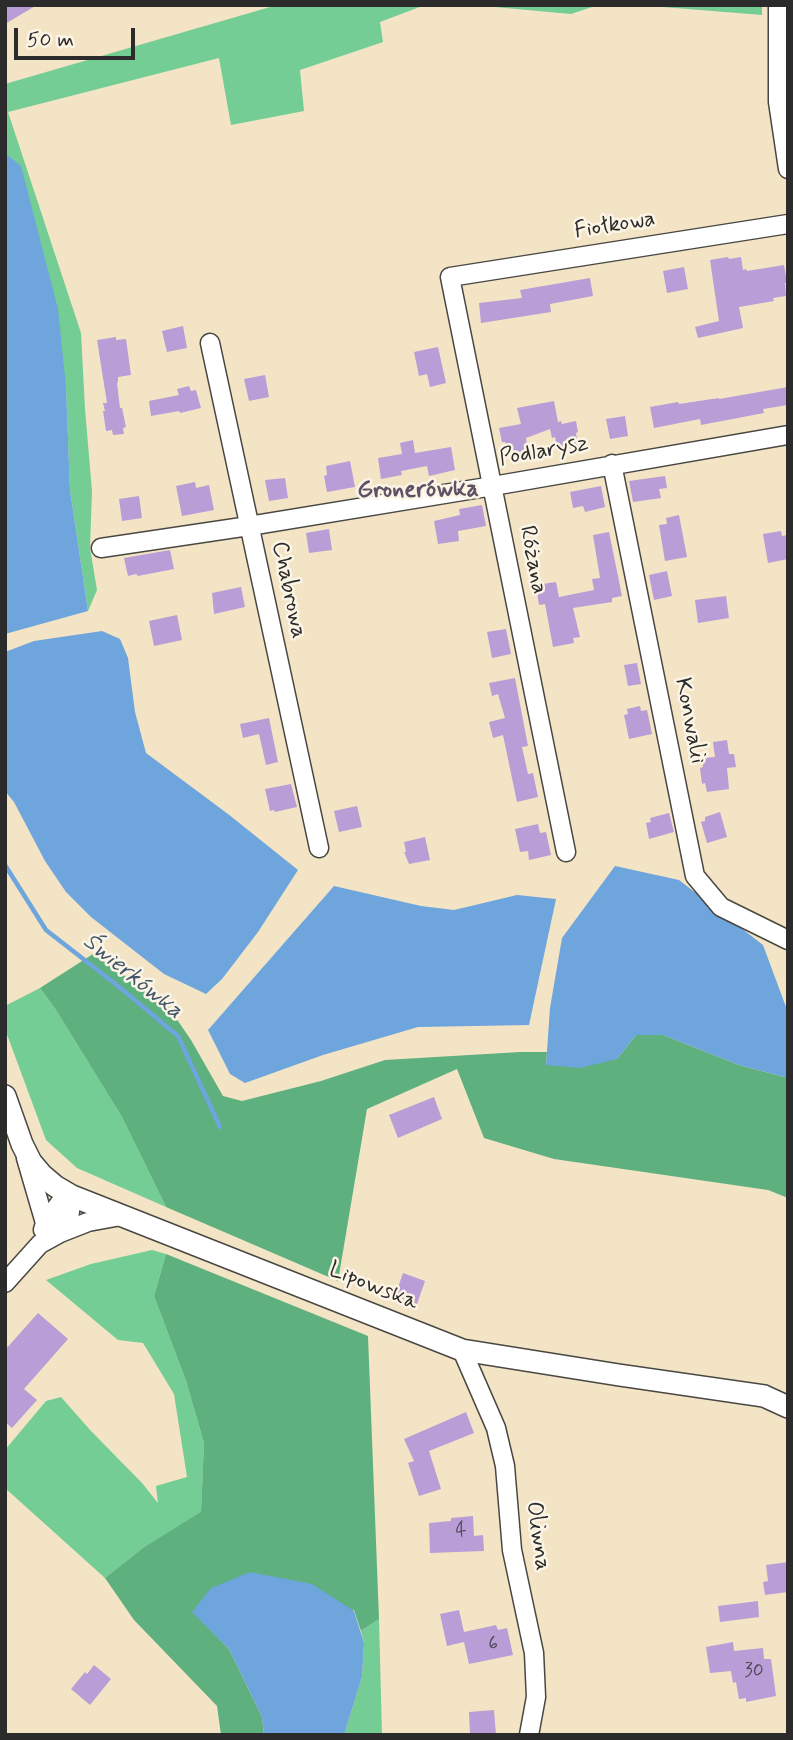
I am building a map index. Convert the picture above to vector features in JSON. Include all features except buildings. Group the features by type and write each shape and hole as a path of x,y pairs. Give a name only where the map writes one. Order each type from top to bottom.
{"street":[{"path":"778,5 778,102 788,169"},
{"name":"Fiołkowa","path":"450,277 788,224"},
{"name":"Różana","path":"450,277 566,852"},
{"name":"Chabrowa","path":"210,343 319,848"},
{"name":"Podlarysz","path":"101,548 493,486 788,435"},
{"name":"Konwalii","path":"612,464 695,876 721,906 788,940"},
{"name":"Lipowska","path":"5,1096 22,1144 42,1175 70,1195 121,1216 462,1350 764,1396 788,1406"},
{"path":"22,1144 52,1228"},
{"path":"5,1283 52,1228 69,1219 70,1195"},
{"path":"52,1228 121,1216"},
{"name":"Oliwna","path":"462,1350 496,1428 505,1466 512,1550 534,1653 536,1697 529,1735"}],"green space":[{"path":"277,5 425,5 380,22 383,42 300,70 304,111 231,125 219,58 8,112 81,333 92,491 90,548 97,590 88,611 70,490 66,387 21,167 5,153 5,84"},
{"path":"473,5 598,5 571,14"},
{"path":"638,5 762,5 762,15"},
{"path":"93,954 167,1005 223,1096 242,1101 321,1081 385,1060 520,1052 547,1052 546,1065 617,1059 636,1035 663,1035 739,1065 788,1078 788,1198 768,1190 554,1159 484,1138 457,1069 367,1109 338,1281 166,1207 122,1117 40,988"},
{"path":"40,988 122,1117 166,1207 77,1168 46,1140 5,1029 5,1006"},
{"path":"152,1250 166,1254 154,1296 186,1381 204,1443 201,1513 144,1547 105,1578 5,1488 5,1450 46,1401 61,1397 158,1503 156,1486 187,1477 174,1394 143,1343 118,1340 46,1280 91,1264"},
{"path":"166,1254 368,1336 379,1619 361,1631 354,1610 192,1611 229,1649 262,1717 264,1735 221,1735 217,1706 134,1620 105,1578 144,1547 201,1512 204,1443 186,1381 154,1296"},
{"path":"379,1619 382,1735 344,1735 362,1677 364,1643 361,1631"}],"water":[{"path":"5,153 21,166 58,309 66,387 70,490 88,611 5,634"},
{"path":"102,631 120,639 128,658 135,712 146,753 298,870 258,932 222,979 206,994 164,974 91,917 66,892 5,791 5,652 34,641"},
{"path":"615,866 679,880 763,945 788,1009 788,1078 739,1065 663,1035 636,1035 617,1059 580,1068 546,1065 550,1008 562,938"},
{"path":"334,886 421,906 454,910 517,895 556,899 529,1025 418,1027 323,1055 245,1083 230,1074 208,1030"},
{"path":"250,1572 312,1584 354,1611 364,1643 362,1677 344,1735 264,1735 262,1717 229,1649 192,1612 211,1588"}],"waterway":[{"name":"Świerkówka","path":"5,865 46,930 178,1036 220,1127"}],"district":[{"name":"Gronerówka","path":"418,491"}]}
